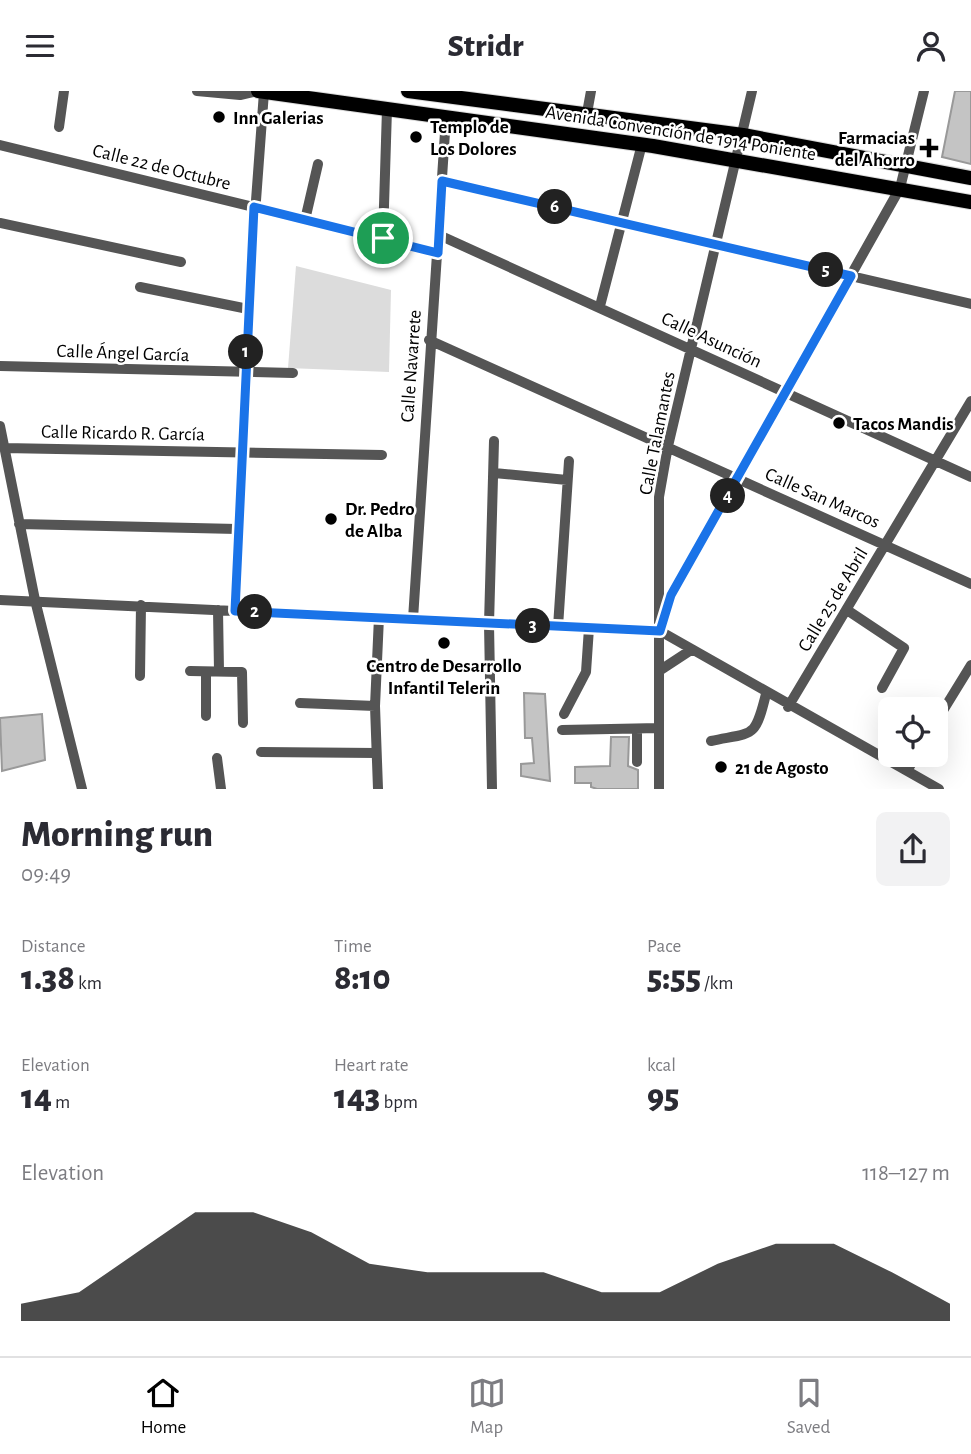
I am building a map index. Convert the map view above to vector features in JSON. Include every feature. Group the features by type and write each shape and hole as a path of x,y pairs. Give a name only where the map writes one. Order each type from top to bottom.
{"main road":[{"name":"Avenida Convención de 1914 Poniente","path":"258,91 642,144 971,202"},
{"name":"Avenida Convención de 1914 Poniente","path":"408,91 448,93 743,135 971,179"}],"street":[{"path":"59,127 64,91"},
{"name":"Avenida Convención de 1914 Poniente","path":"197,91 240,95 258,91"},
{"path":"587,113 591,91"},
{"name":"Calle Talamantes","path":"659,789 659,497 668,446 752,91"},
{"path":"660,631 671,595 900,188 924,91"},
{"path":"235,611 248,309 264,92"},
{"path":"383,238 387,109"},
{"name":"Calle Navarrete","path":"413,619 429,340 438,253 446,117"},
{"path":"600,306 642,144"},
{"name":"Calle 22 de Octubre","path":"0,145 438,253"},
{"path":"304,220 318,164"},
{"path":"442,181 971,304"},
{"path":"0,222 181,262"},
{"name":"Calle Asunción","path":"439,235 971,477"},
{"path":"140,287 248,309"},
{"name":"Calle San Marcos","path":"429,340 971,584"},
{"name":"Calle Ángel García","path":"0,366 293,373"},
{"name":"Calle 25 de Abril","path":"788,707 971,401"},
{"path":"0,426 35,600 82,789"},
{"path":"492,789 489,624 494,441"},
{"name":"Calle Ricardo R. García","path":"4,448 382,455"},
{"path":"558,627 569,461"},
{"path":"494,474 567,480"},
{"path":"19,524 237,529"},
{"path":"659,591 671,595"},
{"path":"0,600 660,631 788,707 939,789"},
{"path":"139,676 141,605"},
{"path":"219,610 219,671"},
{"path":"847,610 904,648 882,688"},
{"path":"378,789 375,706 379,617"},
{"path":"564,714 586,672 589,628"},
{"path":"659,671 691,650"},
{"path":"948,702 971,665"},
{"path":"190,671 243,673 243,723"},
{"path":"206,671 206,716"},
{"path":"711,741 753,732 758,725 766,694"},
{"path":"300,703 375,706"},
{"path":"562,730 659,728"},
{"path":"636,762 637,729"},
{"path":"261,752 376,753"},
{"path":"217,758 221,789"},
{"path":"907,771 909,767"}],"shaded area":[{"path":"296,266 391,290 389,372 288,368"}],"building":[{"path":"955,91 971,91 971,164 942,157"},
{"path":"524,693 545,694 550,781 521,776 521,764 534,763 532,738 525,738"},
{"path":"42,714 45,760 2,771 0,718"},
{"path":"611,737 629,737 628,766 638,770 638,789 597,789 591,787 591,783 575,783 575,767 610,766"}],"place":[{"name":"Inn Galerias","path":"219,117"},
{"name":"Templo de Los Dolores","path":"416,137"},
{"name":"Farmacias del Ahorro","path":"929,148"},
{"name":"Tacos Mandis","path":"839,423"},
{"name":"Dr. Pedro de Alba","path":"331,519"},
{"name":"Centro de Desarrollo Infantil Telerin","path":"444,643"},
{"name":"21 de Agosto","path":"721,767"}],"route":[{"path":"442,181 851,276 671,595 660,631 235,611 254,207 383,238 438,253 442,181"}]}
